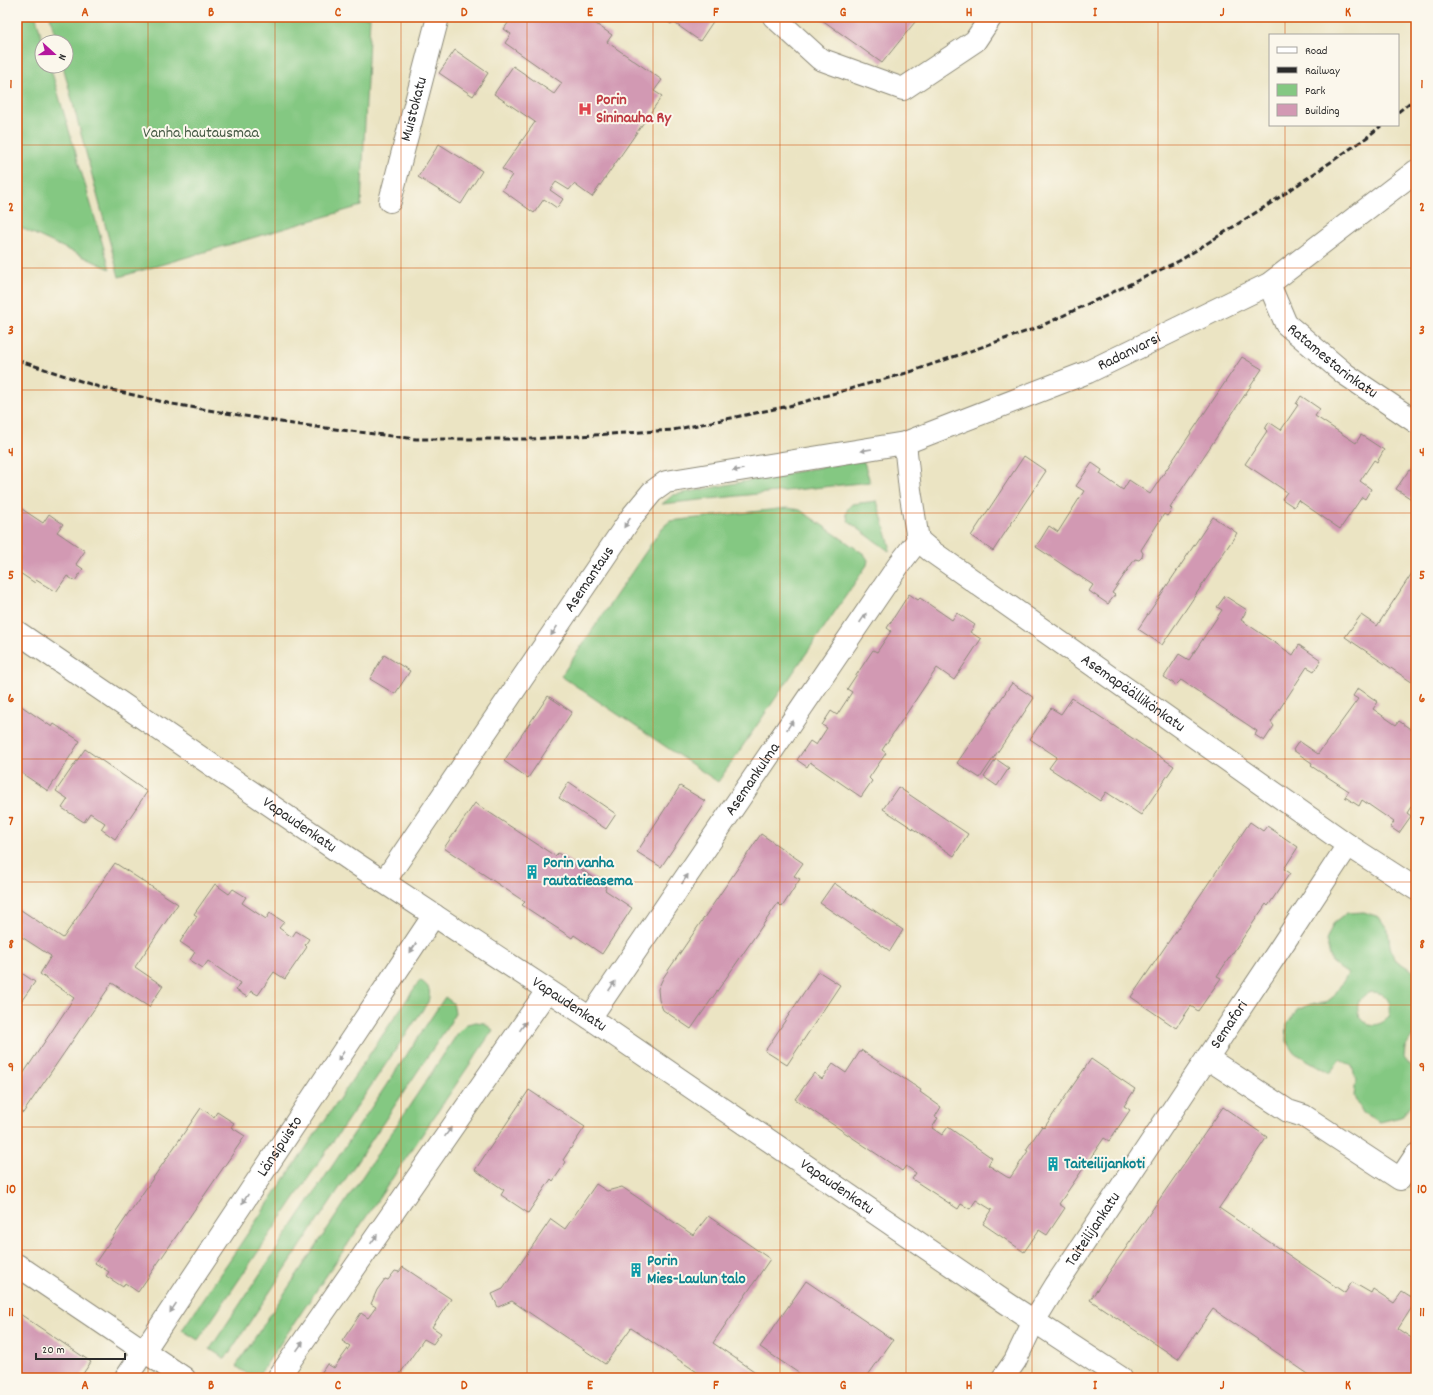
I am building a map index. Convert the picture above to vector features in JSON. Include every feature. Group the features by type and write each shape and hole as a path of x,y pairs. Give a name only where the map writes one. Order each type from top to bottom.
{"street":[{"name":"Muistokatu","path":"390,200 438,17"},
{"path":"774,17 820,59 903,89 975,41 991,17"},
{"name":"Radanvarsi","path":"905,443 1088,372 1269,284 1416,171"},
{"name":"Ratamestarinkatu","path":"1269,284 1286,324 1345,374 1416,422"},
{"path":"905,443 910,490 918,540"},
{"name":"Asemantaus","path":"384,882 633,515 652,492 666,482 905,443"},
{"name":"Asemapäällikönkatu","path":"918,540 931,551 1348,845"},
{"name":"Asemankulma","path":"590,1018 894,572 918,540"},
{"name":"Vapaudenkatu","path":"17,632 384,882 590,1018 1034,1321 1121,1378"},
{"path":"1348,845 1416,889"},
{"name":"Semafori","path":"1348,845 1282,947 1207,1058 1288,1111 1304,1116 1400,1179 1416,1155"},
{"name":"Länsipuisto","path":"126,1378 434,915"},
{"path":"278,1378 547,991"},
{"name":"Taiteilijankatu","path":"1003,1378 1015,1361 1034,1321 1207,1058"},
{"path":"17,1265 184,1378"}],"green space":[{"path":"17,17 36,17 41,34 34,34 34,74 52,74 110,269 17,226"},
{"name":"Vanha hautausmaa","path":"50,17 370,17 361,206 119,277 65,74 74,74 74,34 55,34"},
{"path":"859,460 864,462 870,482 662,504 673,495"},
{"path":"877,501 890,546 889,551 849,522 846,514 848,508 852,504"},
{"path":"787,508 800,510 864,554 868,560 867,565 718,782 561,676 662,528 670,521"},
{"path":"1364,912 1379,917 1388,930 1390,946 1394,959 1416,973 1416,1031 1405,1048 1404,1057 1412,1067 1416,1079 1416,1092 1413,1103 1401,1117 1380,1122 1363,1113 1354,1096 1356,1080 1352,1066 1340,1059 1330,1073 1295,1053 1286,1040 1287,1025 1297,1010 1311,1004 1325,1003 1333,997 1348,974 1332,963 1326,941 1333,924 1347,913","holes":["1371,992 1377,993 1388,999 1390,1012 1389,1017 1380,1023 1372,1025 1360,1017 1358,1004 1363,997"]},
{"path":"420,980 429,989 428,1002 198,1340 182,1330"},
{"path":"445,997 453,1003 455,1013 450,1023 225,1359 210,1349"},
{"path":"476,1022 484,1023 493,1030 257,1378 253,1378 236,1366 458,1033 467,1024"}],"building":[{"name":"Porin Sininauha Ry","path":"512,17 586,17 612,35 607,42 662,80 654,91 662,96 592,197 574,184 569,190 556,182 550,190 563,199 557,208 544,199 534,213 502,190 512,175 502,169 535,122 494,94 513,66 554,94 562,83 505,43 511,34 504,29"},
{"path":"660,17 716,17 700,41 673,22 671,24"},
{"path":"818,17 919,17 882,63"},
{"path":"455,50 488,73 473,96 439,73"},
{"path":"439,144 482,171 461,204 418,177"},
{"path":"1242,357 1262,369 1170,507 1172,509 1167,516 1164,514 1141,550 1143,553 1142,557 1139,560 1135,559 1112,593 1115,595 1108,604 1089,591 1093,585 1036,547 1049,526 1058,532 1084,491 1076,486 1092,463 1102,470 1100,474 1123,490 1129,480 1150,494"},
{"path":"1301,396 1320,409 1315,416 1356,443 1361,435 1384,450 1377,462 1374,460 1360,481 1371,489 1365,499 1362,497 1340,529 1298,500 1294,507 1282,499 1287,492 1245,464 1267,431 1265,429 1269,422 1281,430 1298,405 1296,404"},
{"path":"1024,456 1046,471 993,551 971,536"},
{"path":"1409,470 1416,474 1416,502 1396,489"},
{"path":"19,507 43,523 49,514 63,524 57,532 85,551 76,564 83,569 75,581 67,576 56,592 36,580 35,583 17,571 17,510"},
{"path":"1213,517 1237,533 1162,645 1138,629"},
{"path":"1416,567 1416,685 1345,637 1361,615 1377,626"},
{"path":"909,594 918,600 920,598 952,620 957,613 975,625 970,632 981,639 954,680 937,668 882,750 886,753 869,778 872,781 861,797 810,762 807,767 797,760 810,741 816,745 827,728 822,725 831,711 837,715 852,692 847,689 873,650 877,652 891,631 887,628"},
{"path":"1225,596 1247,610 1241,620 1293,655 1299,645 1321,660 1314,671 1307,667 1271,722 1274,726 1264,741 1255,735 1257,731 1181,680 1176,685 1164,677 1179,654 1189,660 1222,610 1217,607"},
{"path":"384,655 410,671 395,694 370,679"},
{"path":"1012,683 1034,698 980,778 957,763"},
{"path":"1358,688 1378,702 1373,709 1396,725 1399,721 1416,733 1416,799 1407,813 1411,816 1399,833 1390,827 1394,822 1362,800 1359,806 1345,797 1349,791 1311,766 1312,763 1293,750 1299,741 1318,754 1358,699 1353,696"},
{"path":"548,696 572,712 528,778 504,761"},
{"path":"1072,698 1174,766 1141,815 1106,792 1100,801 1049,768 1057,757 1030,739 1051,708 1061,714"},
{"path":"17,703 52,727 54,724 80,741 48,791 17,770"},
{"path":"85,749 147,792 115,839 101,829 105,823 90,813 84,822 62,808 68,799 56,791"},
{"path":"996,759 1009,768 997,786 984,777"},
{"path":"569,782 616,814 606,829 559,798"},
{"path":"680,786 705,801 661,867 637,852"},
{"path":"898,787 968,834 954,856 883,809"},
{"name":"Porin vanha rautatieasema","path":"475,803 555,856 558,853 606,887 605,890 632,908 602,954 574,935 572,938 522,905 525,902 444,848"},
{"path":"1250,822 1263,831 1267,826 1298,847 1284,869 1290,873 1268,906 1266,904 1217,976 1221,978 1198,1011 1191,1006 1176,1028 1131,997"},
{"path":"761,834 803,863 794,876 800,879 782,907 778,903 691,1029 663,1010 659,1000 658,989 663,978"},
{"path":"115,863 178,904 135,967 163,986 149,1007 112,983 23,1113 17,1109 17,1083 74,998 40,974 51,956 17,934 17,910 18,908 63,938"},
{"path":"834,883 903,930 890,951 820,903"},
{"path":"215,884 229,894 233,889 246,897 242,903 266,919 270,913 284,922 279,928 292,937 296,931 309,939 305,945 307,947 285,979 274,972 258,995 251,991 247,997 236,990 240,983 208,961 203,968 190,960 195,952 180,942 197,916 194,914"},
{"path":"17,970 35,982 22,1000 17,997"},
{"path":"818,971 840,985 787,1065 765,1051"},
{"path":"861,1050 921,1090 920,1092 941,1107 935,1117 938,1118 932,1128 942,1135 948,1127 992,1158 988,1165 1010,1178 1042,1126 1044,1128 1091,1059 1135,1089 1124,1106 1130,1110 1109,1141 1104,1138 1059,1204 1065,1208 1047,1235 1039,1230 1024,1252 983,1224 992,1210 976,1200 970,1209 961,1204 958,1209 912,1179 916,1173 906,1166 902,1171 795,1099 814,1073 822,1079 833,1064 846,1073"},
{"path":"529,1090 585,1127 563,1160 566,1162 553,1181 551,1179 528,1213 501,1195 504,1190 475,1170"},
{"path":"1223,1107 1267,1137 1219,1208 1345,1293 1352,1282 1371,1293 1373,1289 1394,1303 1402,1292 1416,1301 1398,1329 1416,1341 1416,1378 1314,1378 1213,1309 1178,1359 1090,1300"},
{"path":"201,1108 214,1117 217,1112 234,1123 231,1127 245,1136 138,1292 125,1283 123,1287 106,1276 109,1272 95,1263"},
{"path":"596,1184 607,1191 622,1187 693,1235 708,1216 770,1259 713,1343 757,1373 754,1378 706,1378 631,1328 605,1364 512,1301 498,1307 492,1294 503,1289 551,1219 565,1229"},
{"path":"403,1267 451,1299 432,1327 441,1333 433,1344 424,1339 397,1378 318,1378 327,1364 334,1368 350,1346 342,1341 361,1313 368,1318 376,1307 371,1304 377,1290 385,1279 388,1280 395,1271 399,1272"},
{"path":"806,1281 893,1340 866,1378 806,1378 760,1347"},
{"path":"17,1312 91,1362 80,1378 17,1378"}],"railway":[{"path":"1399,111 1416,98"},
{"path":"17,360 99,387 172,404 293,424 416,439 531,439 673,430 789,406 910,372 1039,327 1179,261 1271,203 1366,138 1381,126"}],"place":[{"name":"Porin Sininauha Ry","path":"585,109"},
{"name":"Porin vanha rautatieasema","path":"532,872"},
{"name":"Taiteilijankoti","path":"1053,1164"},
{"name":"Porin Mies-Laulun talo","path":"636,1270"}]}
